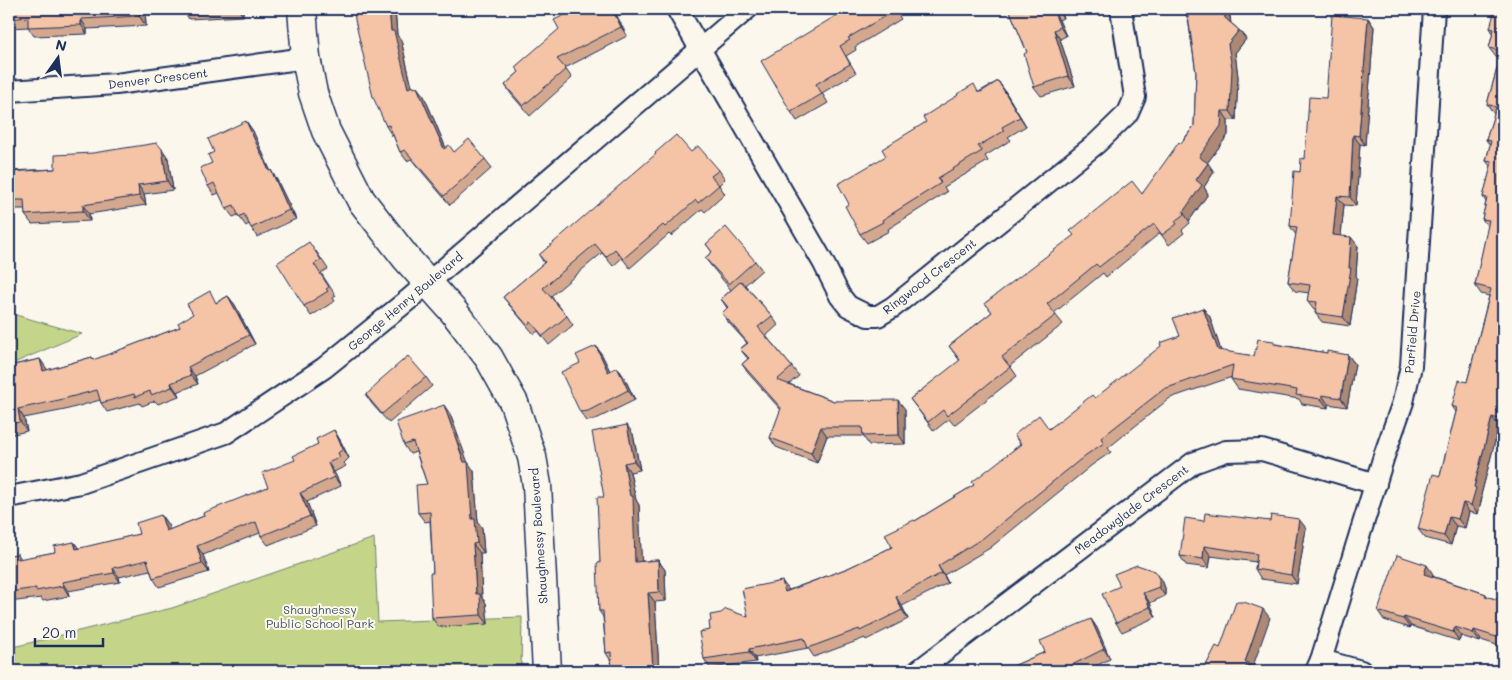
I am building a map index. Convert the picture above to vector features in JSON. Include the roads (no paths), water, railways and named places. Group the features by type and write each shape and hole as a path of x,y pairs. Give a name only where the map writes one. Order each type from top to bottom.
{"street":[{"name":"Shaughnessy Boulevard","path":"302,9 306,58 313,93 326,131 361,200 406,258 454,312 489,358 514,403 524,430 532,457 537,486 547,671"},
{"name":"Ringwood Crescent","path":"676,9 823,262 840,296 848,306 868,316 878,316 893,308 1097,143 1128,113 1134,97 1121,9"},
{"name":"George Henry Boulevard","path":"9,497 81,483 226,433 324,368 408,300 747,9"},
{"name":"Parfield Drive","path":"1318,666 1403,402 1411,366 1434,9"},
{"name":"Denver Crescent","path":"9,91 116,84 306,58"},
{"name":"Meadowglade Crescent","path":"918,671 1193,463 1226,451 1262,450 1376,484"},
{"path":"1318,666 1361,671"}],"park label":[{"name":"Shaughnessy Public School Park","path":"320,616"}]}
